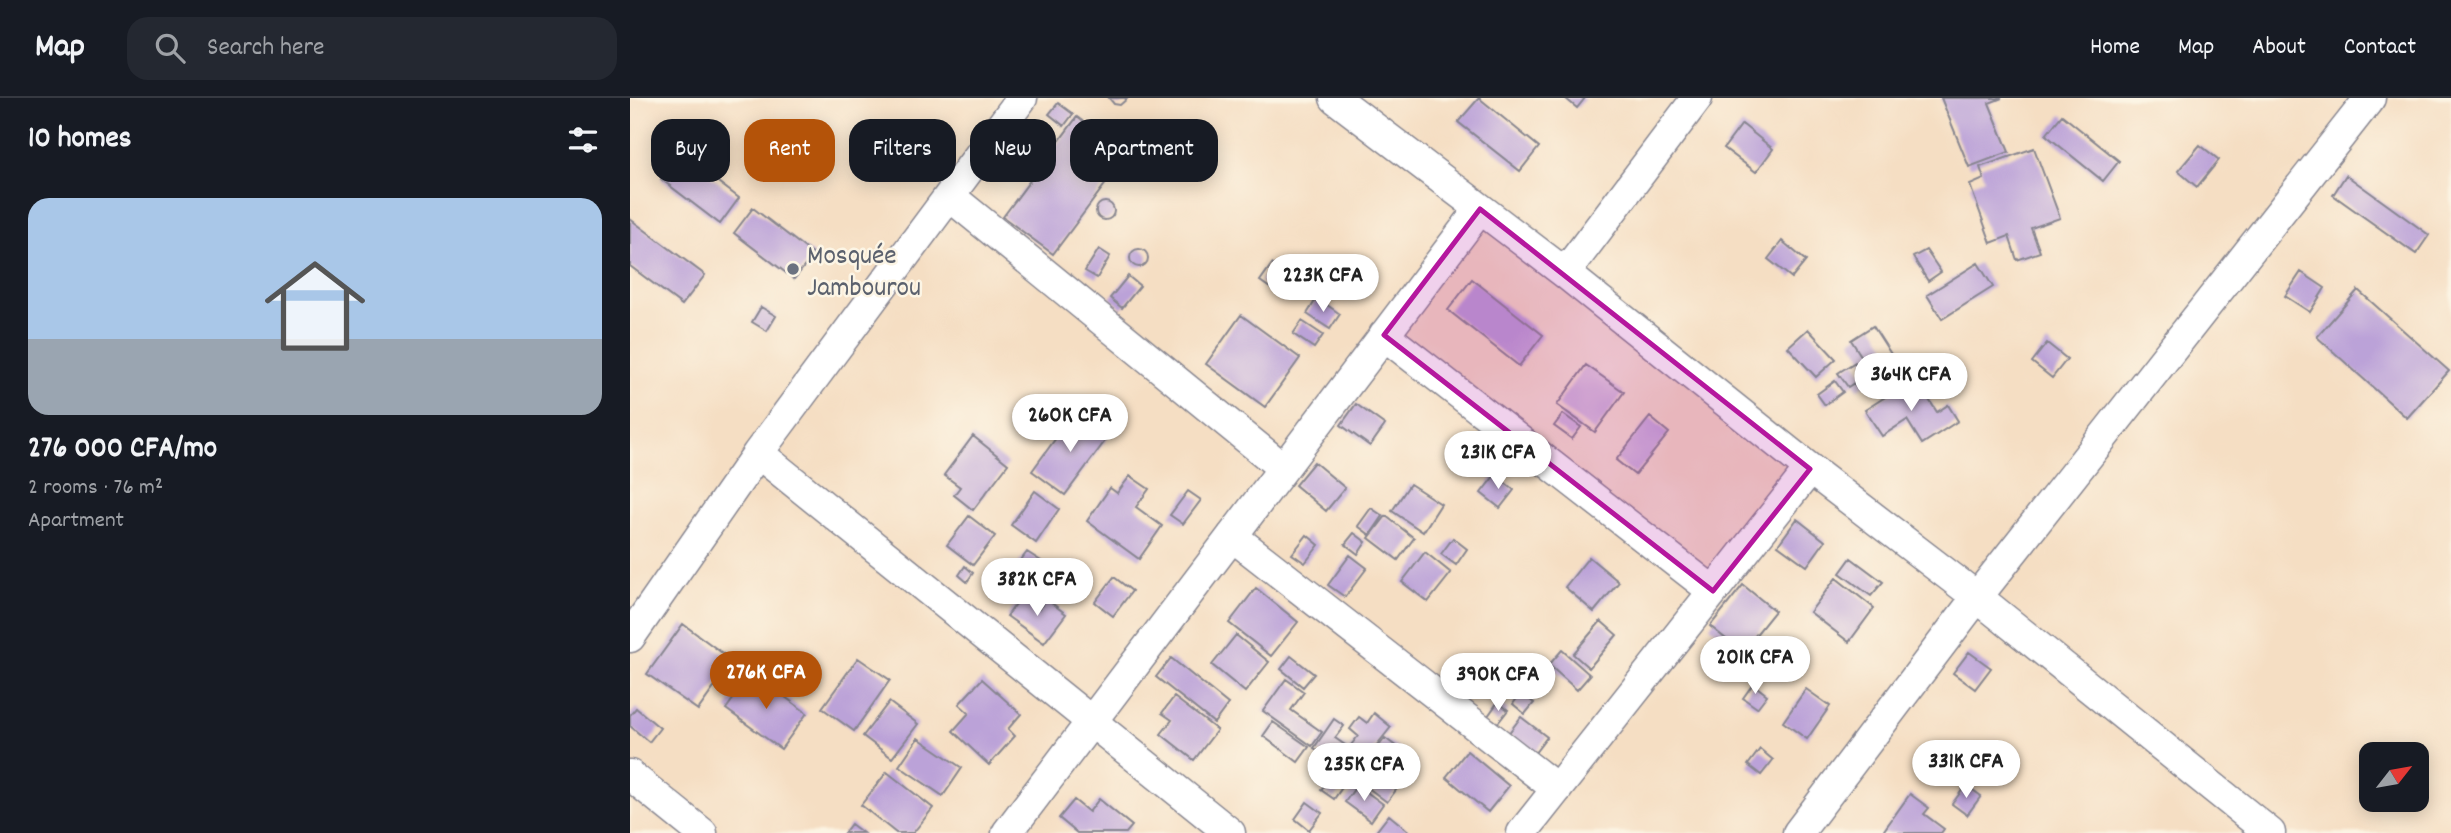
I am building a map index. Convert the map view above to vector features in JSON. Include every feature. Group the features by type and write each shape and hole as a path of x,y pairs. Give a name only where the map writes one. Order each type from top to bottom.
{"street":[{"path":"630,637 758,453 951,197 1022,98"},
{"path":"1335,98 1565,272 1810,470 1976,597 2270,833"},
{"path":"1565,272 1698,98"},
{"path":"1798,833 1976,597 2370,98"},
{"path":"951,197 1283,468"},
{"path":"1007,833 1480,209"},
{"path":"1384,335 1713,591"},
{"path":"758,453 1230,833"},
{"path":"1522,833 1810,470"},
{"path":"1232,536 1557,789"},
{"path":"630,775 702,833"}],"highlighted area":[{"path":"1480,209 1810,469 1713,591 1384,335"}],"building":[{"path":"1109,98 1128,98 1120,105 1114,104"},
{"path":"1479,98 1539,147 1520,171 1458,122"},
{"path":"1565,98 1585,98 1577,108"},
{"path":"1941,98 2002,98 1989,103 2009,152 1969,167"},
{"path":"1058,103 1073,114 1064,126 1049,114"},
{"path":"2062,115 2119,161 2103,181 2046,135"},
{"path":"1742,124 1773,149 1756,172 1724,148"},
{"path":"1070,126 1070,182 1107,182 1053,254 1003,217 1029,182 1056,182 1056,145"},
{"path":"2200,145 2219,160 2197,187 2178,171"},
{"path":"2034,148 2060,218 2031,228 2040,252 2017,260 2009,236 1991,243 1970,185 1984,179 1980,167"},
{"path":"2346,175 2429,235 2416,254 2333,195"},
{"path":"665,182 718,182 739,198 720,224"},
{"path":"1101,202 1109,202 1114,211 1112,218 1101,220 1096,215 1096,207"},
{"path":"753,208 814,255 794,279 734,233"},
{"path":"630,219 705,275 682,305 630,266"},
{"path":"1782,241 1806,261 1792,278 1768,259"},
{"path":"1099,249 1110,256 1097,278 1085,271"},
{"path":"1135,249 1143,249 1148,258 1146,265 1135,267 1130,262 1130,254"},
{"path":"1926,250 1941,272 1928,281 1913,257"},
{"path":"1978,263 1993,287 1942,319 1927,295"},
{"path":"1272,264 1294,281 1283,297 1260,281"},
{"path":"2301,272 2325,288 2310,312 2285,296"},
{"path":"1128,276 1140,286 1122,308 1110,298"},
{"path":"1472,279 1543,335 1519,366 1448,310"},
{"path":"2358,290 2449,371 2407,418 2317,337"},
{"path":"1317,298 1340,314 1330,329 1307,314"},
{"path":"761,307 776,316 767,331 752,322"},
{"path":"1241,315 1300,358 1265,407 1206,364"},
{"path":"1302,321 1323,335 1314,348 1293,334"},
{"path":"1873,326 1905,376 1883,390 1851,340"},
{"path":"1808,329 1836,359 1816,377 1788,347"},
{"path":"2047,343 2067,359 2052,378 2032,362"},
{"path":"1855,362 1869,382 1858,389 1854,383 1848,387 1838,373"},
{"path":"1586,365 1624,392 1595,432 1557,405"},
{"path":"1915,378 1937,412 1948,405 1958,421 1922,444 1907,420 1882,436 1865,410"},
{"path":"1835,381 1843,392 1825,405 1817,394"},
{"path":"1356,404 1385,425 1370,446 1341,425"},
{"path":"1075,412 1108,437 1065,495 1032,471"},
{"path":"1563,414 1581,427 1572,439 1554,426"},
{"path":"1650,417 1669,433 1635,475 1616,460"},
{"path":"973,436 1008,464 973,510 954,495 960,487 944,475"},
{"path":"1314,462 1345,488 1326,511 1295,485"},
{"path":"1495,475 1514,490 1500,508 1481,493"},
{"path":"1130,476 1149,489 1136,507 1162,526 1139,559 1087,521 1110,488 1117,493"},
{"path":"1410,484 1441,504 1423,532 1392,511"},
{"path":"1035,491 1059,509 1036,543 1011,525"},
{"path":"1188,491 1201,500 1183,524 1170,515"},
{"path":"1371,508 1383,516 1370,535 1358,526"},
{"path":"969,516 995,536 973,565 947,545"},
{"path":"1386,516 1414,538 1398,560 1369,538"},
{"path":"1797,519 1825,541 1807,566 1778,545"},
{"path":"1354,533 1366,542 1358,554 1345,544"},
{"path":"1307,535 1319,545 1305,563 1292,554"},
{"path":"1453,538 1467,549 1456,565 1441,554"},
{"path":"1027,552 1041,561 1031,574 1018,564"},
{"path":"1425,552 1451,573 1428,602 1402,582"},
{"path":"1350,555 1367,568 1345,597 1328,585"},
{"path":"1589,557 1619,582 1594,612 1565,587"},
{"path":"1851,558 1883,582 1871,596 1840,573"},
{"path":"965,566 973,573 967,582 959,575"},
{"path":"1114,577 1132,591 1113,616 1095,602"},
{"path":"1836,578 1874,608 1849,642 1810,612"},
{"path":"1743,585 1775,611 1742,652 1710,626"},
{"path":"1256,588 1298,622 1271,656 1229,623"},
{"path":"1022,596 1039,609 1046,599 1066,614 1044,643 1007,616"},
{"path":"1601,621 1617,635 1589,668 1573,654"},
{"path":"683,624 733,661 698,710 647,674"},
{"path":"1236,635 1269,662 1245,692 1212,665"},
{"path":"1562,650 1590,675 1577,690 1549,665"},
{"path":"1969,652 1991,668 1975,689 1953,673"},
{"path":"1291,656 1314,674 1303,687 1281,669"},
{"path":"858,658 890,680 854,731 822,708"},
{"path":"1171,658 1228,704 1214,723 1156,677"},
{"path":"752,673 807,713 781,749 726,709"},
{"path":"982,679 1021,714 1008,729 1015,736 989,765 953,731 969,713 959,704"},
{"path":"1286,679 1304,692 1291,710 1322,732 1312,746 1263,711"},
{"path":"1753,684 1767,695 1757,708 1743,698"},
{"path":"1806,689 1830,706 1807,739 1783,722"},
{"path":"1521,693 1534,703 1525,714 1513,704"},
{"path":"1174,697 1217,730 1194,760 1161,734 1172,720 1162,713"},
{"path":"889,702 918,724 892,758 863,736"},
{"path":"1498,702 1508,710 1498,723 1488,716"},
{"path":"636,708 660,728 649,742 630,726 630,715"},
{"path":"1374,713 1391,727 1364,761 1348,749 1358,736 1350,729 1359,717 1367,723"},
{"path":"1521,717 1547,737 1534,754 1508,734"},
{"path":"1334,719 1344,726 1335,738 1348,747 1337,764 1314,748"},
{"path":"1273,722 1309,747 1298,762 1263,736"},
{"path":"918,738 962,768 943,796 899,766"},
{"path":"1385,738 1417,762 1387,802 1355,778"},
{"path":"1760,749 1773,760 1761,775 1748,765"},
{"path":"1467,751 1509,786 1488,812 1446,777"},
{"path":"1336,767 1350,776 1334,799 1321,790"},
{"path":"887,772 933,808 913,833 896,833 861,805"},
{"path":"1357,785 1383,804 1371,821 1345,802"},
{"path":"1966,785 1981,796 1967,815 1952,804"},
{"path":"1910,794 1929,808 1924,814 1944,829 1941,833 1882,833"},
{"path":"1099,799 1132,826 1126,833 1077,833 1059,818 1074,800 1089,812"},
{"path":"1307,802 1322,813 1309,830 1295,819"},
{"path":"1389,815 1411,833 1375,833"},
{"path":"851,824 863,833 844,833"}],"place":[{"name":"Mosquée Jambourou","path":"793,269"}]}
